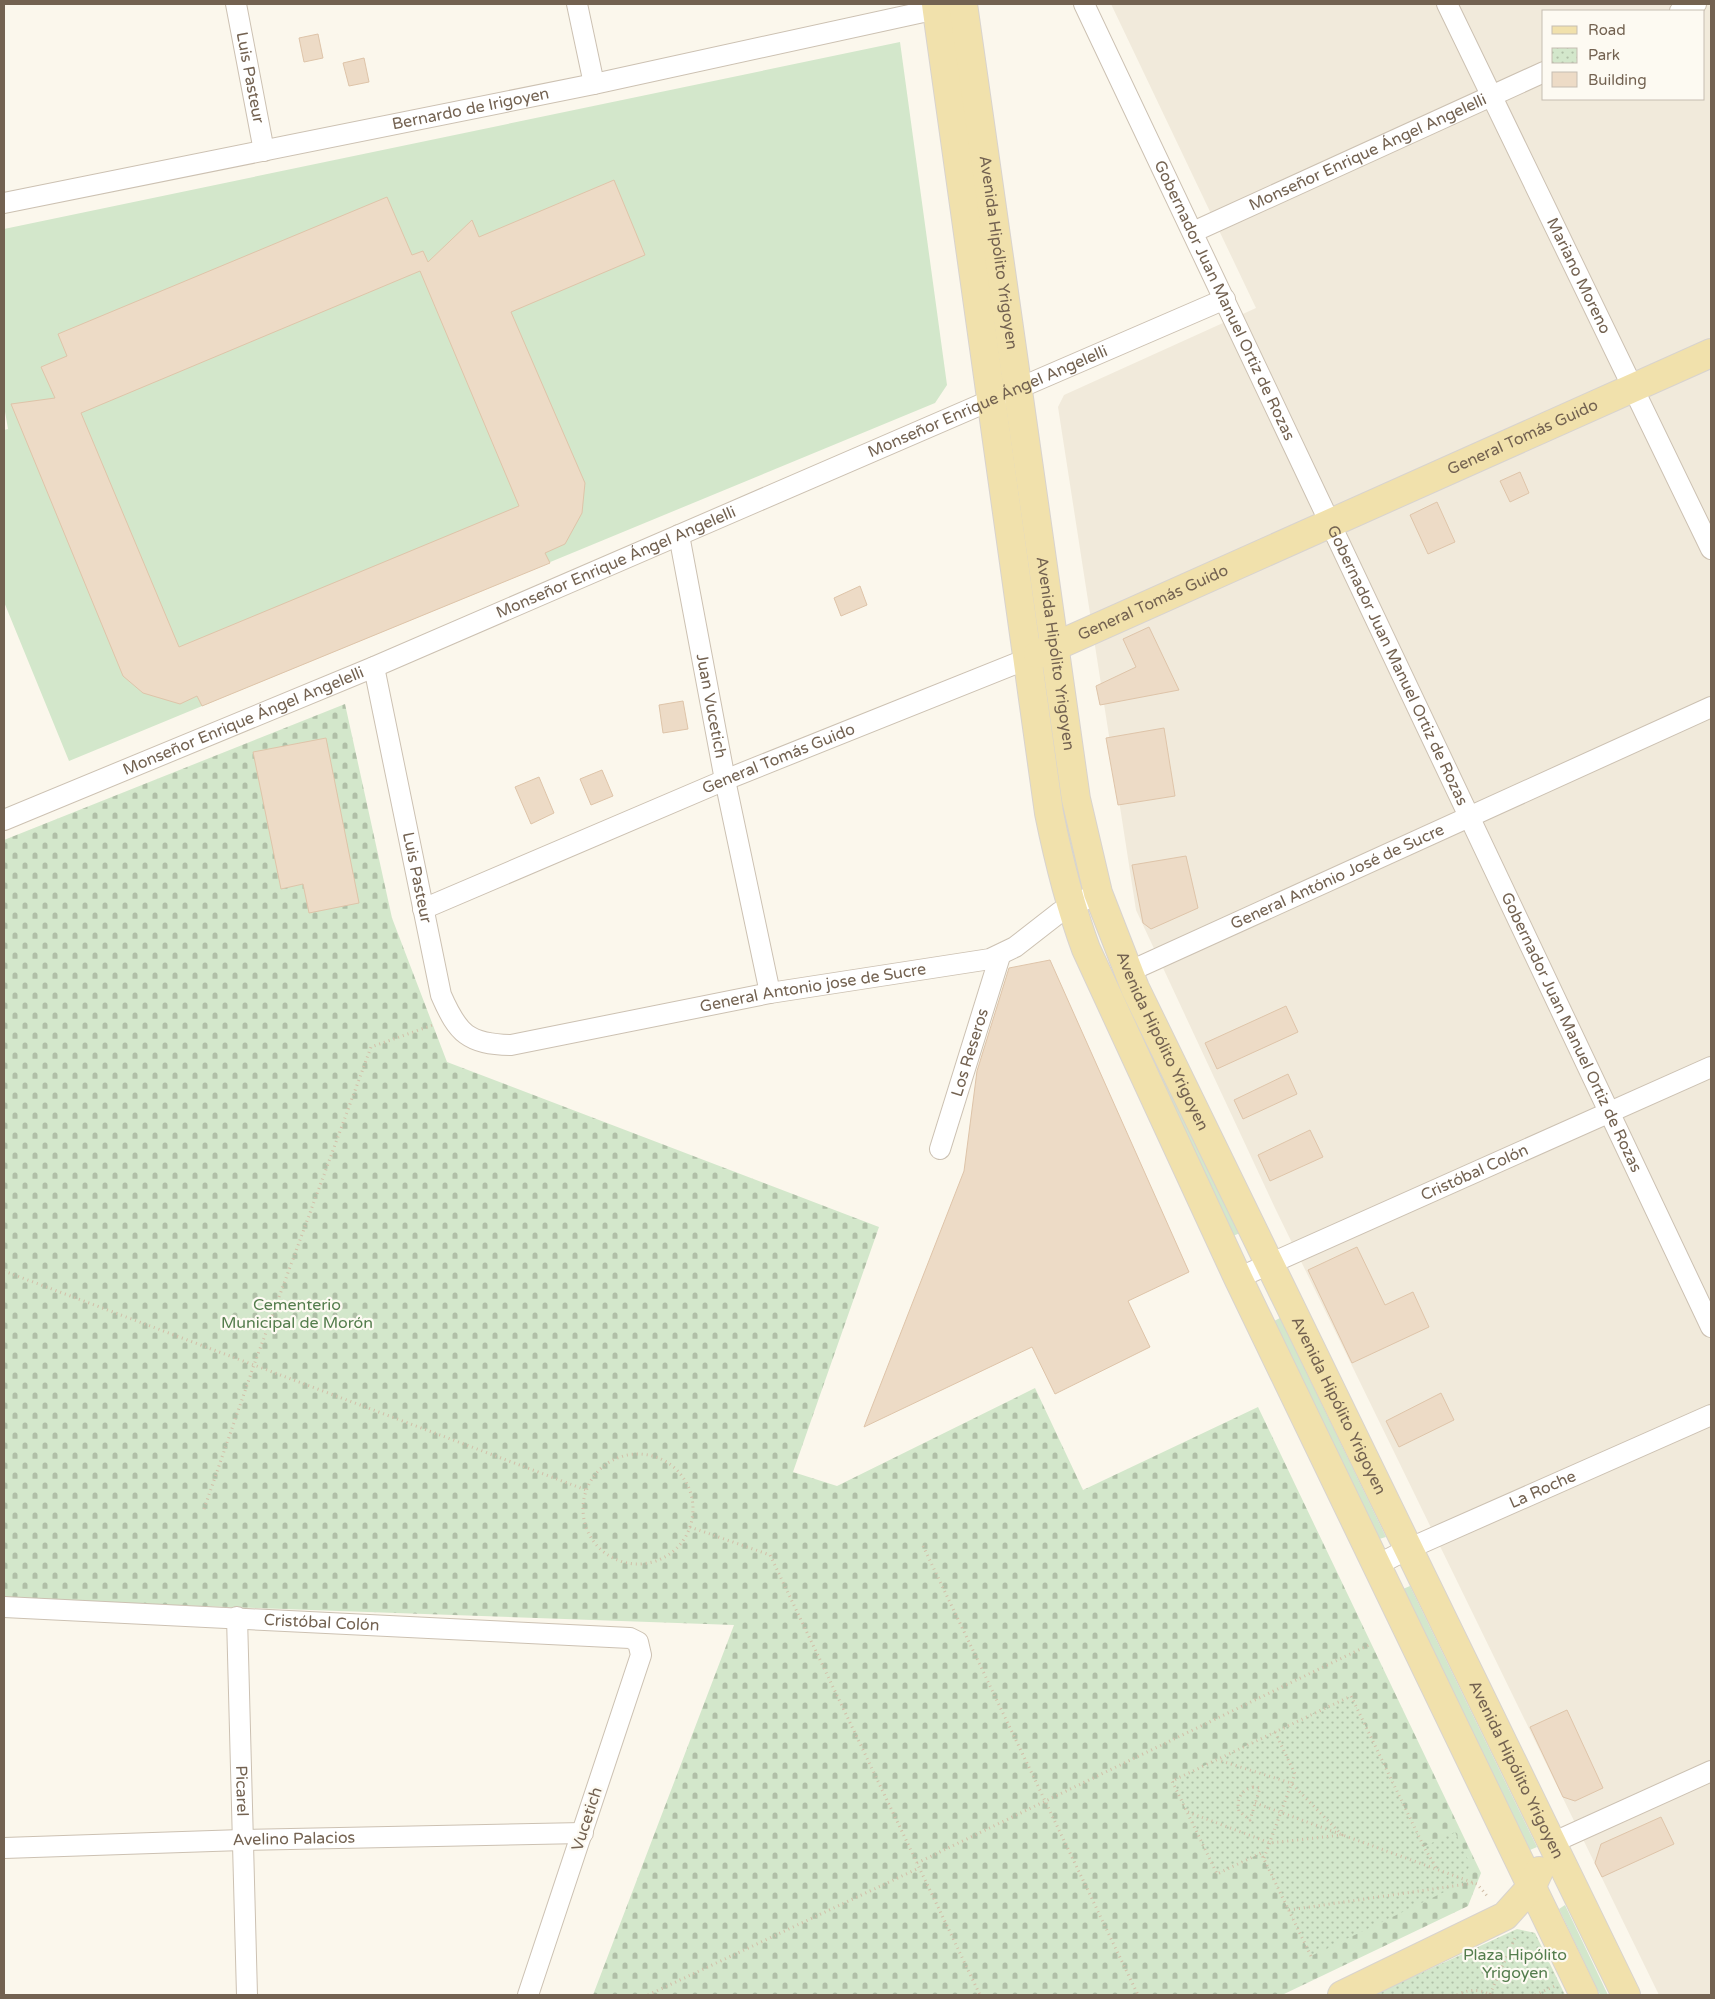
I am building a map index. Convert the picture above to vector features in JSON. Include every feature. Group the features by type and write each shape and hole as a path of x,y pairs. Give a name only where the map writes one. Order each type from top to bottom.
{"main road":[{"name":"Avenida Hipólito Yrigoyen","path":"963,4 1076,799 1098,893 1128,972 1269,1266 1626,1995"},
{"name":"Avenida Hipólito Yrigoyen","path":"936,6 1049,813 1070,906 1086,949 1238,1278 1584,1995"},
{"name":"General Tomás Guido","path":"1027,659 1711,353"},
{"path":"1342,1995 1511,1926 1552,1843"}],"street":[{"name":"Luis Pasteur","path":"236,4 264,151"},
{"path":"577,4 594,84"},
{"name":"Gobernador Juan Manuel Ortiz de Rozas","path":"1084,4 1225,298 1330,524 1711,1327"},
{"name":"Mariano Moreno","path":"1447,4 1711,550"},
{"path":"1682,10 1696,4"},
{"name":"Bernardo de Irigoyen","path":"4,204 594,84 936,6"},
{"name":"Monseñor Enrique Ángel Angelelli","path":"1193,232 1542,73"},
{"name":"Monseñor Enrique Ángel Angelelli","path":"4,820 374,667 990,399 1018,390 1225,298"},
{"name":"Juan Vucetich","path":"679,534 726,780 770,993"},
{"name":"General Tomás Guido","path":"423,909 726,780 1027,659"},
{"name":"Luis Pasteur","path":"374,667 441,995 451,1019 464,1033 480,1043 511,1046"},
{"name":"General António José de Sucre","path":"1128,972 1711,707"},
{"name":"General Antonio jose de Sucre","path":"511,1046 770,993 973,963 1000,956 1070,906 1098,893"},
{"name":"Los Reseros","path":"940,1149 1000,956"},
{"name":"Cristóbal Colón","path":"1238,1278 1269,1266 1711,1067"},
{"name":"La Roche","path":"1377,1565 1408,1549 1711,1415"},
{"name":"Cristóbal Colón","path":"4,1607 237,1617 630,1638 638,1642"},
{"name":"Picarel","path":"237,1617 247,1995"},
{"name":"Vucetich","path":"528,1995 641,1655 638,1642"},
{"path":"1552,1843 1711,1771"},
{"name":"Avelino Palacios","path":"4,1848 583,1832"}],"path":[{"path":"204,1509 254,1365 372,1047 433,1025"},
{"path":"4,1271 586,1490"},
{"path":"636,1453 657,1457 676,1468 688,1485 694,1506 690,1528 680,1546 662,1559 642,1564 620,1561 602,1550 588,1533 583,1512 586,1490 597,1472 614,1459 636,1453"},
{"path":"690,1528 770,1555 980,1995"},
{"path":"923,1546 1138,1995"},
{"path":"917,1863 1371,1644"},
{"path":"1311,1956 1261,1853 1216,1874 1172,1781 1351,1696 1424,1847 1437,1869"},
{"path":"1264,1858 1295,1774 1275,1732"},
{"path":"1218,1760 1291,1783 1342,1835"},
{"path":"1248,1788 1260,1788 1255,1804 1250,1820 1247,1820 1242,1816 1238,1806 1240,1796 1248,1788"},
{"path":"1255,1804 1474,1883 1511,1926"},
{"path":"1187,1812 1270,1842 1342,1835"},
{"path":"648,1995 919,1868"},
{"path":"1289,1910 1474,1883"},
{"path":"1457,1995 1478,1990 1491,1995"}],"shaded area":[{"path":"1111,4 1711,4 1711,1995 1659,1995 1275,1208 1136,910 1058,407 1064,395 1256,308"}],"green space":[{"path":"900,42 947,385 935,403 69,761 4,602 4,430 8,429 4,406 4,229"},
{"path":"1045,667 1088,904 1081,905 1058,804 1038,668"},
{"name":"Cementerio Municipal de Morón","path":"345,704 392,918 447,1062 879,1227 793,1472 837,1486 1035,1388 1083,1490 1258,1407 1481,1873 1468,1906 1282,1995 593,1995 734,1625 4,1599 4,840"},
{"path":"1126,997 1240,1233 1233,1236 1119,1000"},
{"path":"1280,1318 1386,1537 1379,1539 1274,1321"},
{"path":"1410,1586 1537,1847 1530,1850 1403,1589"},
{"path":"1351,1696 1423,1847 1455,1832 1470,1864 1463,1883 1311,1956 1261,1853 1217,1874 1172,1781"},
{"path":"1565,1905 1608,1995 1600,1995 1559,1909"},
{"name":"Plaza Hipólito Yrigoyen","path":"1517,1929 1535,1933 1565,1995 1373,1995"}],"building":[{"path":"318,34 323,58 304,62 299,38"},
{"path":"364,58 369,82 349,86 343,63"},
{"path":"614,180 645,255 511,312 585,483 582,513 565,544 545,553 550,563 202,706 197,696 180,704 143,693 123,676 11,404 55,398 41,367 67,356 58,334 387,197 412,255 423,251 428,262 472,220 479,237","holes":["420,271 519,506 179,647 81,413"]},
{"path":"1520,472 1529,493 1510,502 1500,481"},
{"path":"1437,502 1455,542 1428,554 1410,515"},
{"path":"860,586 867,605 841,616 834,598"},
{"path":"1149,627 1179,690 1100,705 1096,686 1136,667 1123,639"},
{"path":"683,701 688,729 663,733 659,705"},
{"path":"1164,728 1175,796 1118,805 1106,738"},
{"path":"326,738 359,903 309,913 303,884 281,889 253,752"},
{"path":"602,770 613,796 591,805 580,779"},
{"path":"539,777 554,813 531,824 515,787"},
{"path":"1186,856 1198,908 1151,929 1143,923 1132,865"},
{"path":"1050,960 1189,1272 1128,1301 1150,1347 1055,1394 1032,1347 864,1427 964,1171 977,1071 1009,968"},
{"path":"1286,1006 1298,1032 1217,1069 1205,1043"},
{"path":"1288,1074 1297,1094 1243,1119 1234,1100"},
{"path":"1310,1130 1323,1157 1270,1181 1258,1155"},
{"path":"1357,1247 1385,1305 1413,1292 1429,1327 1352,1363 1308,1270"},
{"path":"1441,1393 1454,1420 1399,1447 1386,1421"},
{"path":"1567,1710 1603,1788 1575,1801 1563,1797 1530,1727"},
{"path":"1661,1817 1674,1844 1602,1877 1595,1863 1601,1844"}]}
